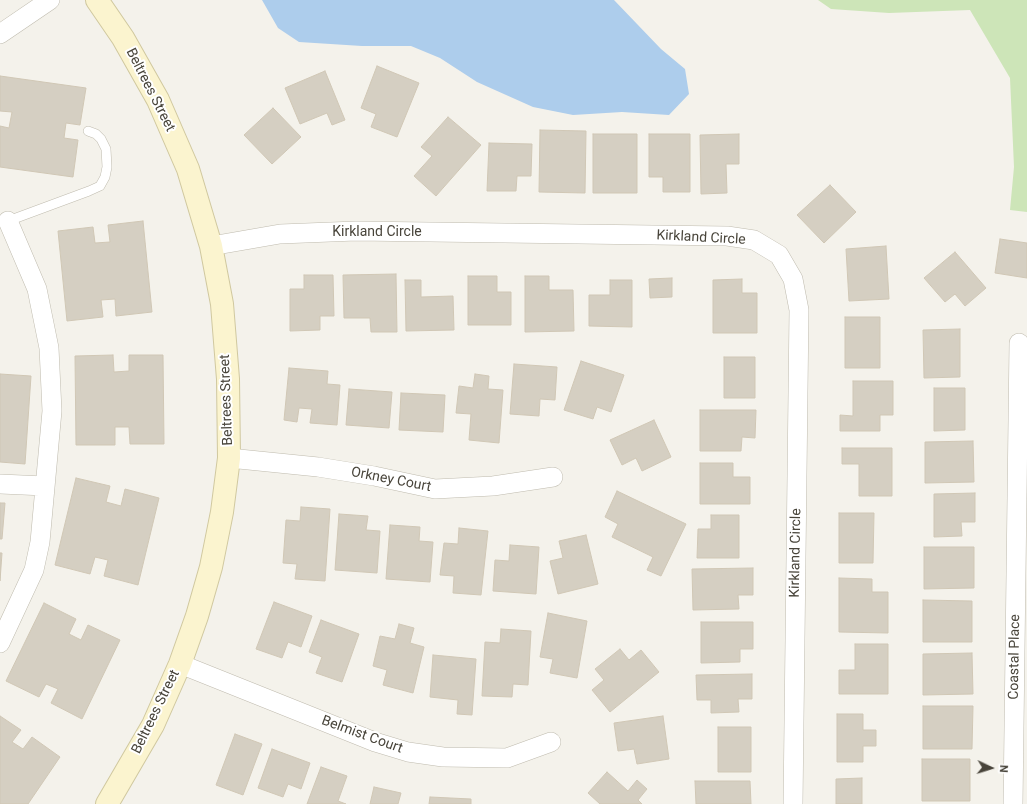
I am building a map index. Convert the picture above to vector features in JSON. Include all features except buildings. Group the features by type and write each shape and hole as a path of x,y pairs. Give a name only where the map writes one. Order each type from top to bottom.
{"street":[{"path":"0,34 50,0"},
{"name":"Beltrees Street","path":"97,0 123,38 158,100 188,169 211,246 222,304 228,379 228,458 222,512 211,567 197,616 180,664 152,725 107,804"},
{"path":"0,643 34,570 40,542 52,411 49,348 37,289 8,221"},
{"name":"Kirkland Circle","path":"211,246 280,234 356,231 727,236 754,240 778,255 793,279 799,310 793,804"},
{"name":"Coastal Place","path":"1013,804 1021,611 1019,343"},
{"name":"Orkney Court","path":"228,458 318,467 374,476 435,489 493,486 553,477"},
{"path":"0,484 45,486"},
{"name":"Belmist Court","path":"180,664 375,742 408,752 443,757 506,758 550,742"}],"lane":[{"path":"8,221 100,186 105,177 107,167 106,148 96,134 88,131"}],"green space":[{"path":"818,0 1027,0 1027,212 1010,210 1014,167 1010,78 970,10 889,13 831,9"}],"water":[{"path":"262,0 614,0 661,49 685,69 689,94 669,115 622,112 573,115 533,107 477,82 440,58 411,46 362,46 299,42 278,28"}]}
